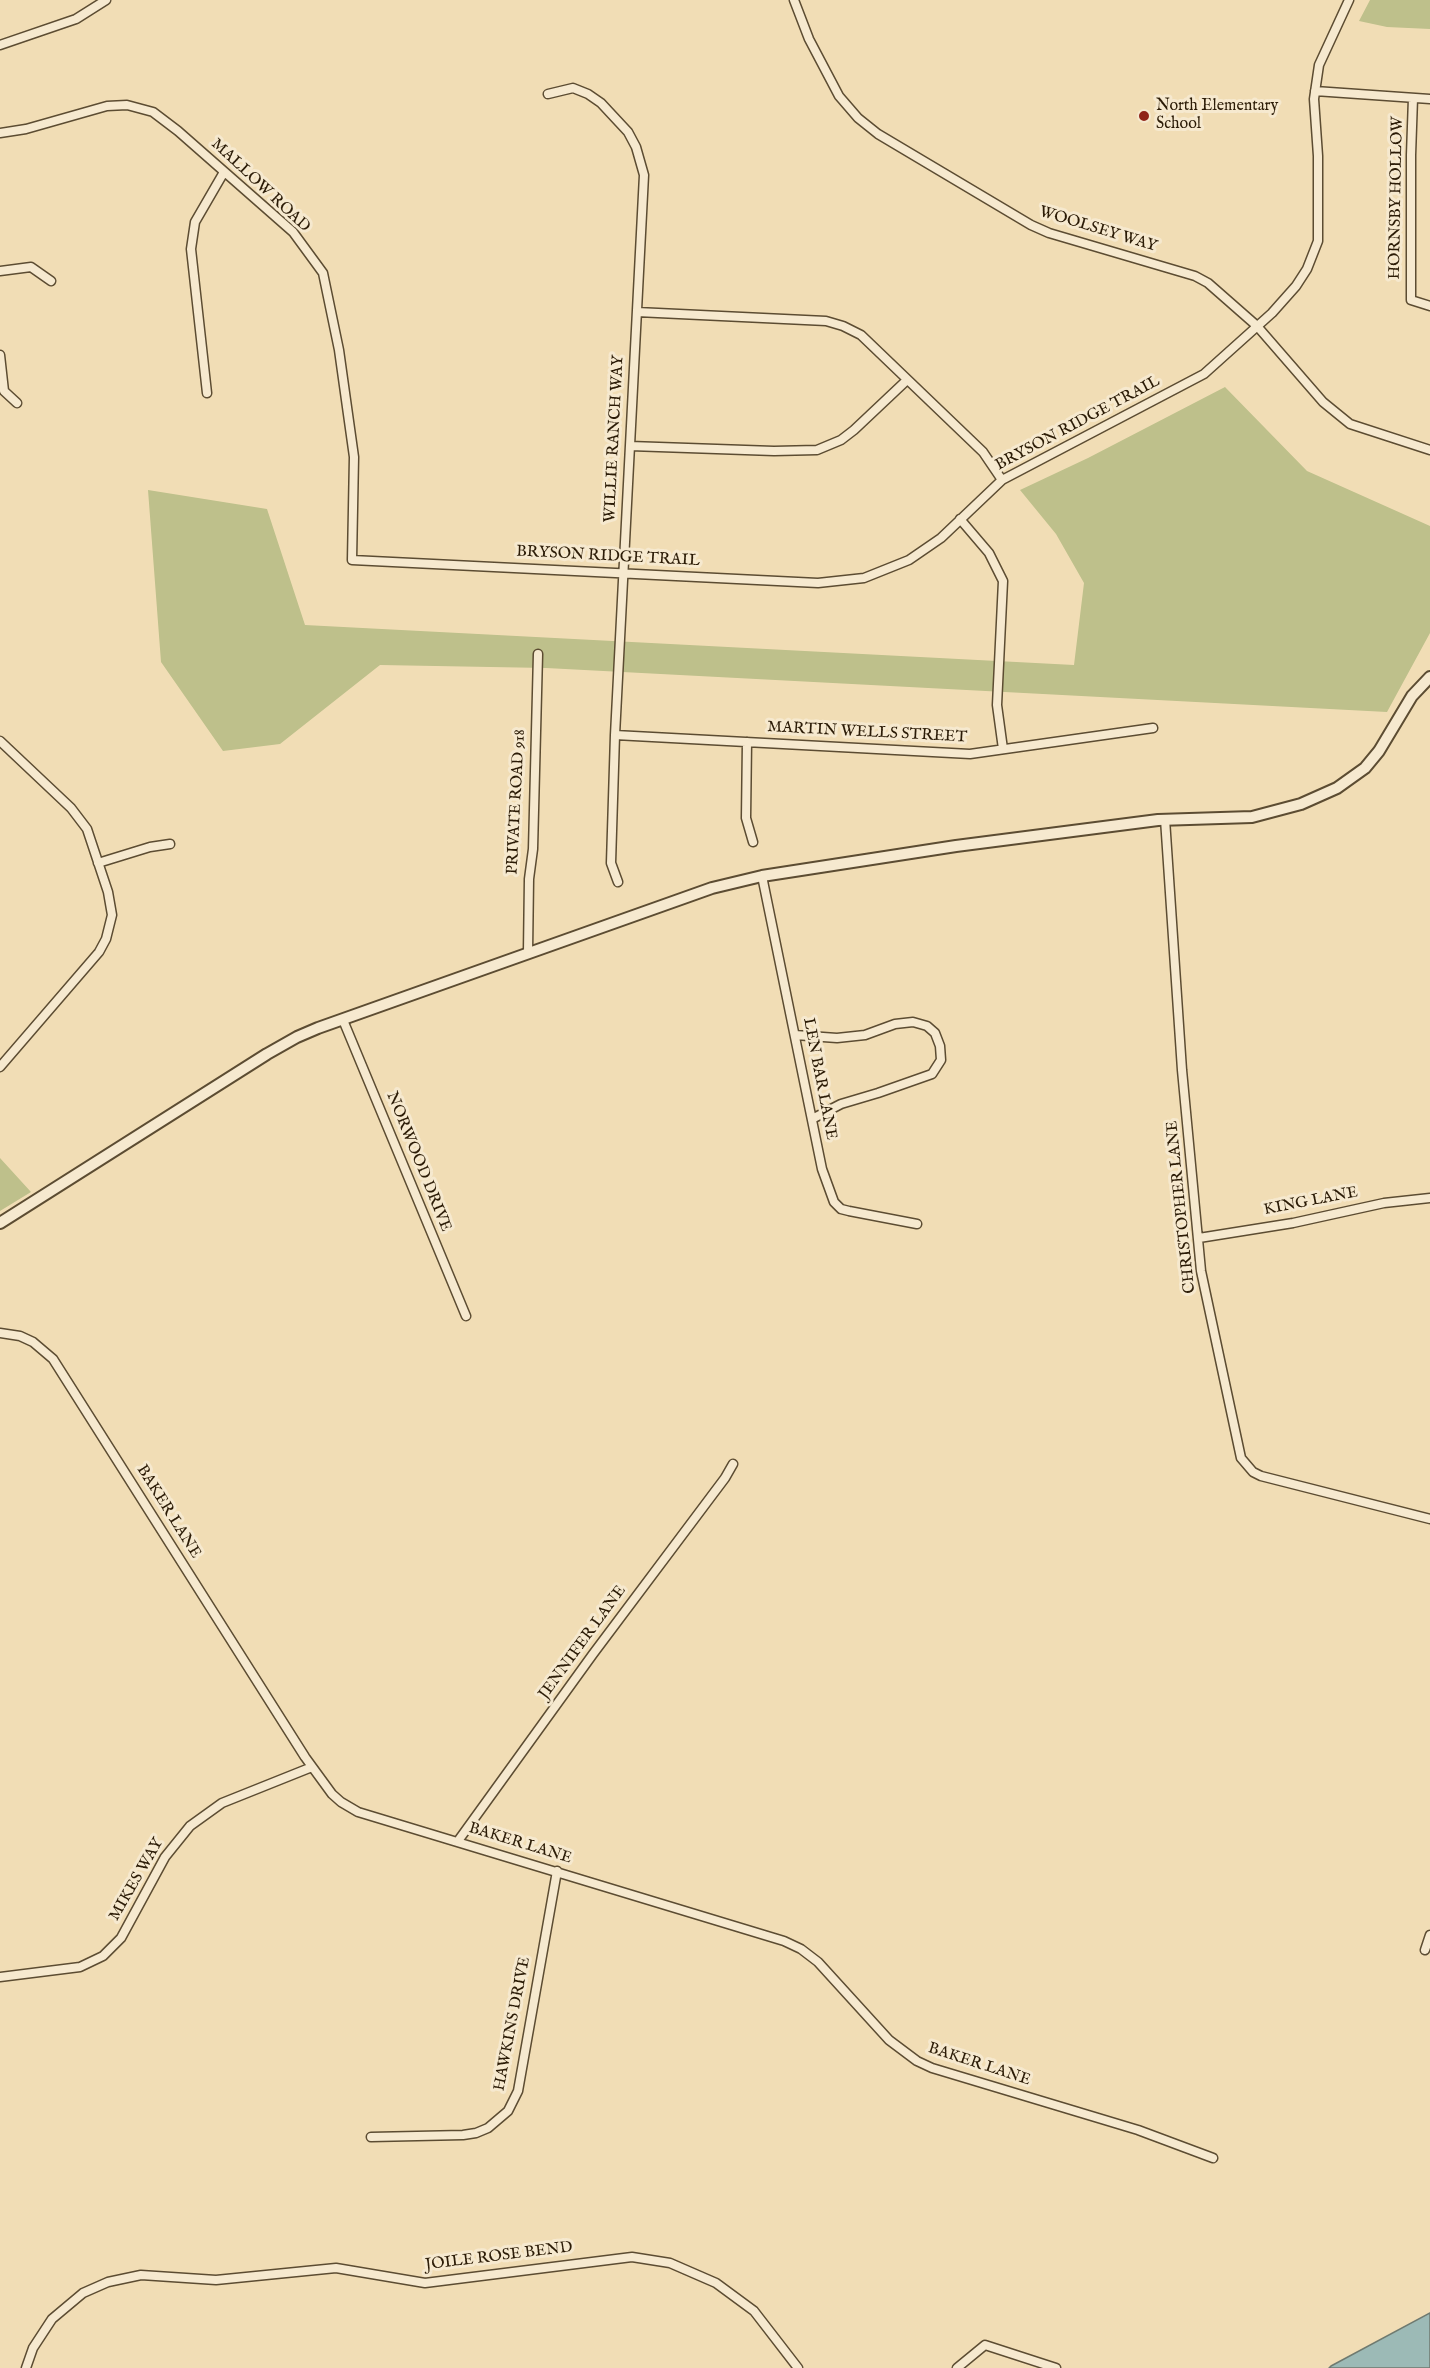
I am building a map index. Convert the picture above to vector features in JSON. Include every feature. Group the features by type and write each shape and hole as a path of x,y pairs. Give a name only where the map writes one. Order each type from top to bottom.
{"street":[{"path":"0,45 76,19 106,0"},
{"name":"WOOLSEY WAY","path":"794,0 809,39 839,96 858,118 878,134 1031,225 1049,233 1195,276 1208,284 1257,326 1323,402 1350,424 1430,450"},
{"name":"BRYSON RIDGE TRAIL","path":"352,560 818,583 864,578 909,560 941,538 1002,480 1204,374 1272,313 1296,286 1307,269 1318,241 1315,91 1319,65 1350,0"},
{"name":"WILLIE RANCH WAY","path":"549,94 573,88 588,94 614,116 628,132 636,147 644,175 615,735 611,863 618,882"},
{"path":"1315,91 1430,99"},
{"name":"HORNSBY HOLLOW","path":"1413,98 1411,300 1430,306"},
{"name":"MALLOW ROAD","path":"0,133 26,129 106,106 127,105 153,112 293,232 323,273 339,350 354,458 352,560"},
{"path":"207,393 191,249 195,222 224,172"},
{"path":"0,271 31,267 51,281"},
{"path":"637,312 826,321 843,326 861,335 983,452 1002,480"},
{"path":"0,355 4,391 17,403"},
{"path":"630,446 774,451 817,450 841,440 854,430 907,380"},
{"path":"960,519 989,554 1003,581 997,705 1003,749"},
{"name":"PRIVATE ROAD 918","path":"528,952 538,654"},
{"path":"0,1223 267,1054 318,1028 712,888 762,876 956,846 1165,819 1235,818 1285,810 1337,788 1356,776 1372,760 1412,696 1430,676"},
{"name":"MARTIN WELLS STREET","path":"615,735 970,754 1153,728"},
{"path":"0,741 81,819 87,829 108,892 112,915 106,939 91,962 0,1067"},
{"path":"747,742 746,818 753,842"},
{"name":"CHRISTOPHER LANE","path":"1165,819 1182,1070 1203,1278 1240,1454 1246,1466 1261,1476 1430,1519"},
{"path":"98,863 150,847 170,844"},
{"name":"LEN BAR LANE","path":"762,876 822,1169 834,1202 842,1209 849,1211 917,1224"},
{"name":"NORWOOD DRIVE","path":"342,1020 466,1316"},
{"path":"795,1035 837,1038 865,1035 895,1024 913,1022 927,1026 935,1033 940,1046 941,1060 932,1074 841,1104 812,1119"},
{"name":"KING LANE","path":"1199,1238 1293,1223 1384,1203 1430,1198"},
{"name":"BAKER LANE","path":"0,1333 20,1336 33,1342 53,1359 312,1767 332,1794 352,1809 773,1938 801,1949 835,1979 889,2040 907,2055 932,2068 1138,2130 1213,2158"},
{"name":"JENNIFER LANE","path":"458,1841 733,1464"},
{"name":"MIKES WAY","path":"0,1977 80,1967 96,1961 116,1945 154,1881 165,1857 195,1822 228,1800 312,1767"},
{"name":"HAWKINS DRIVE","path":"371,2137 476,2133 488,2128 508,2111 518,2091 557,1871"},
{"path":"1425,1950 1430,1935"},
{"name":"JOILE ROSE BEND","path":"26,2368 33,2348 52,2319 82,2293 108,2282 141,2275 216,2280 336,2268 425,2283 632,2257 670,2263 716,2283 754,2311 798,2368"},
{"path":"957,2368 985,2345 1056,2368"}],"green space":[{"path":"1370,0 1430,0 1430,29 1387,27 1359,21"},
{"path":"1225,387 1307,471 1430,526 1430,633 1387,712 546,668 380,665 280,744 223,751 161,662 148,490 267,509 305,625 1074,665 1084,583 1056,534 1020,490 1088,458"},
{"path":"0,1158 31,1192 0,1211"}],"water":[{"path":"1430,2313 1430,2368 1329,2368 1331,2366"}],"place":[{"name":"North Elementary School","path":"1144,116"}]}
